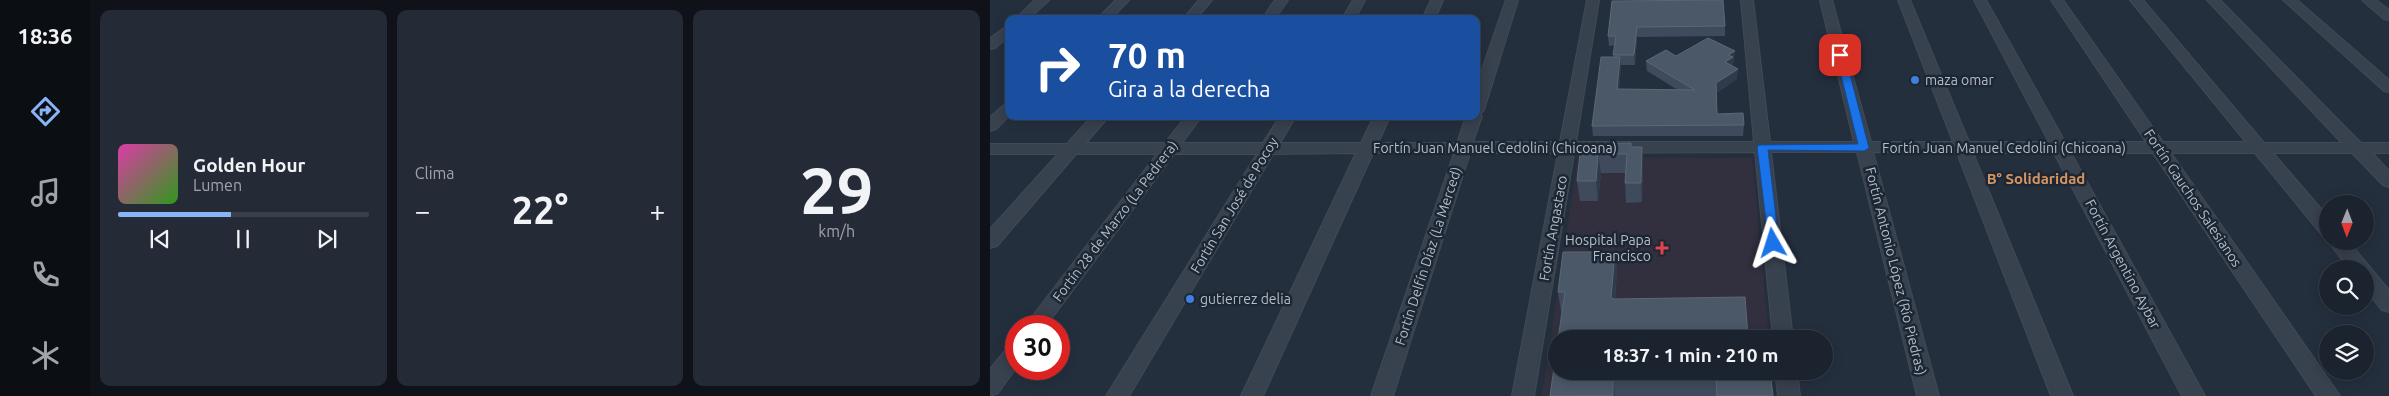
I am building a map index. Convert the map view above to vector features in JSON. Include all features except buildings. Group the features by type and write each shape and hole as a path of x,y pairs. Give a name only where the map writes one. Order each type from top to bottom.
{"street":[{"path":"1026,15 1043,0"},
{"path":"1107,15 1123,0"},
{"path":"1193,15 1206,0"},
{"path":"1271,15 1282,0"},
{"path":"1350,15 1359,0"},
{"path":"1430,15 1437,0"},
{"path":"1480,98 1512,0"},
{"name":"Fortín Angastaco","path":"1523,396 1593,0"},
{"path":"1747,0 1782,330"},
{"name":"Fortín Antonio López (Río Piedras)","path":"1826,0 1928,396"},
{"path":"1904,0 2062,396"},
{"name":"Fortín Argentino Aybar","path":"1980,0 2194,396"},
{"name":"Fortín Gauchos Salesianos","path":"2057,0 2329,396"},
{"path":"2136,0 2319,219"},
{"path":"2213,0 2389,181"},
{"path":"2289,0 2389,88"},
{"path":"2368,0 2389,16"},
{"path":"990,45 1005,32"},
{"path":"990,126 1005,112"},
{"path":"990,241 1097,120"},
{"name":"Fortín 28 de Marzo (La Pedrera)","path":"1043,315 1191,120"},
{"name":"Fortín San José de Pocoy","path":"1117,396 1286,120"},
{"path":"1252,396 1380,120"},
{"name":"Fortín Delfín Díaz (La Merced)","path":"1382,396 1473,120"},
{"name":"Fortín Juan Manuel Cedolini (Chicoana)","path":"990,149 2389,148"},
{"path":"2344,250 2353,260"},
{"path":"2374,286 2389,304"},
{"path":"990,386 1005,366"},
{"path":"1787,380 1789,396"}],"shaded area":[{"name":"Hospital Papa Francisco","path":"1578,157 1752,158 1768,330 1552,330"},
{"name":"Hospital Papa Francisco","path":"1548,356 1548,380 1773,380 1774,396 1542,396"}],"place":[{"name":"maza omar","path":"1915,80"},
{"name":"Hospital Papa Francisco","path":"1662,248"},
{"name":"gutierrez delia","path":"1190,299"}],"district":[{"name":"B° Solidaridad","path":"2036,179"}],"route":[{"path":"1773,243 1763,147 1864,148 1840,55"}]}
